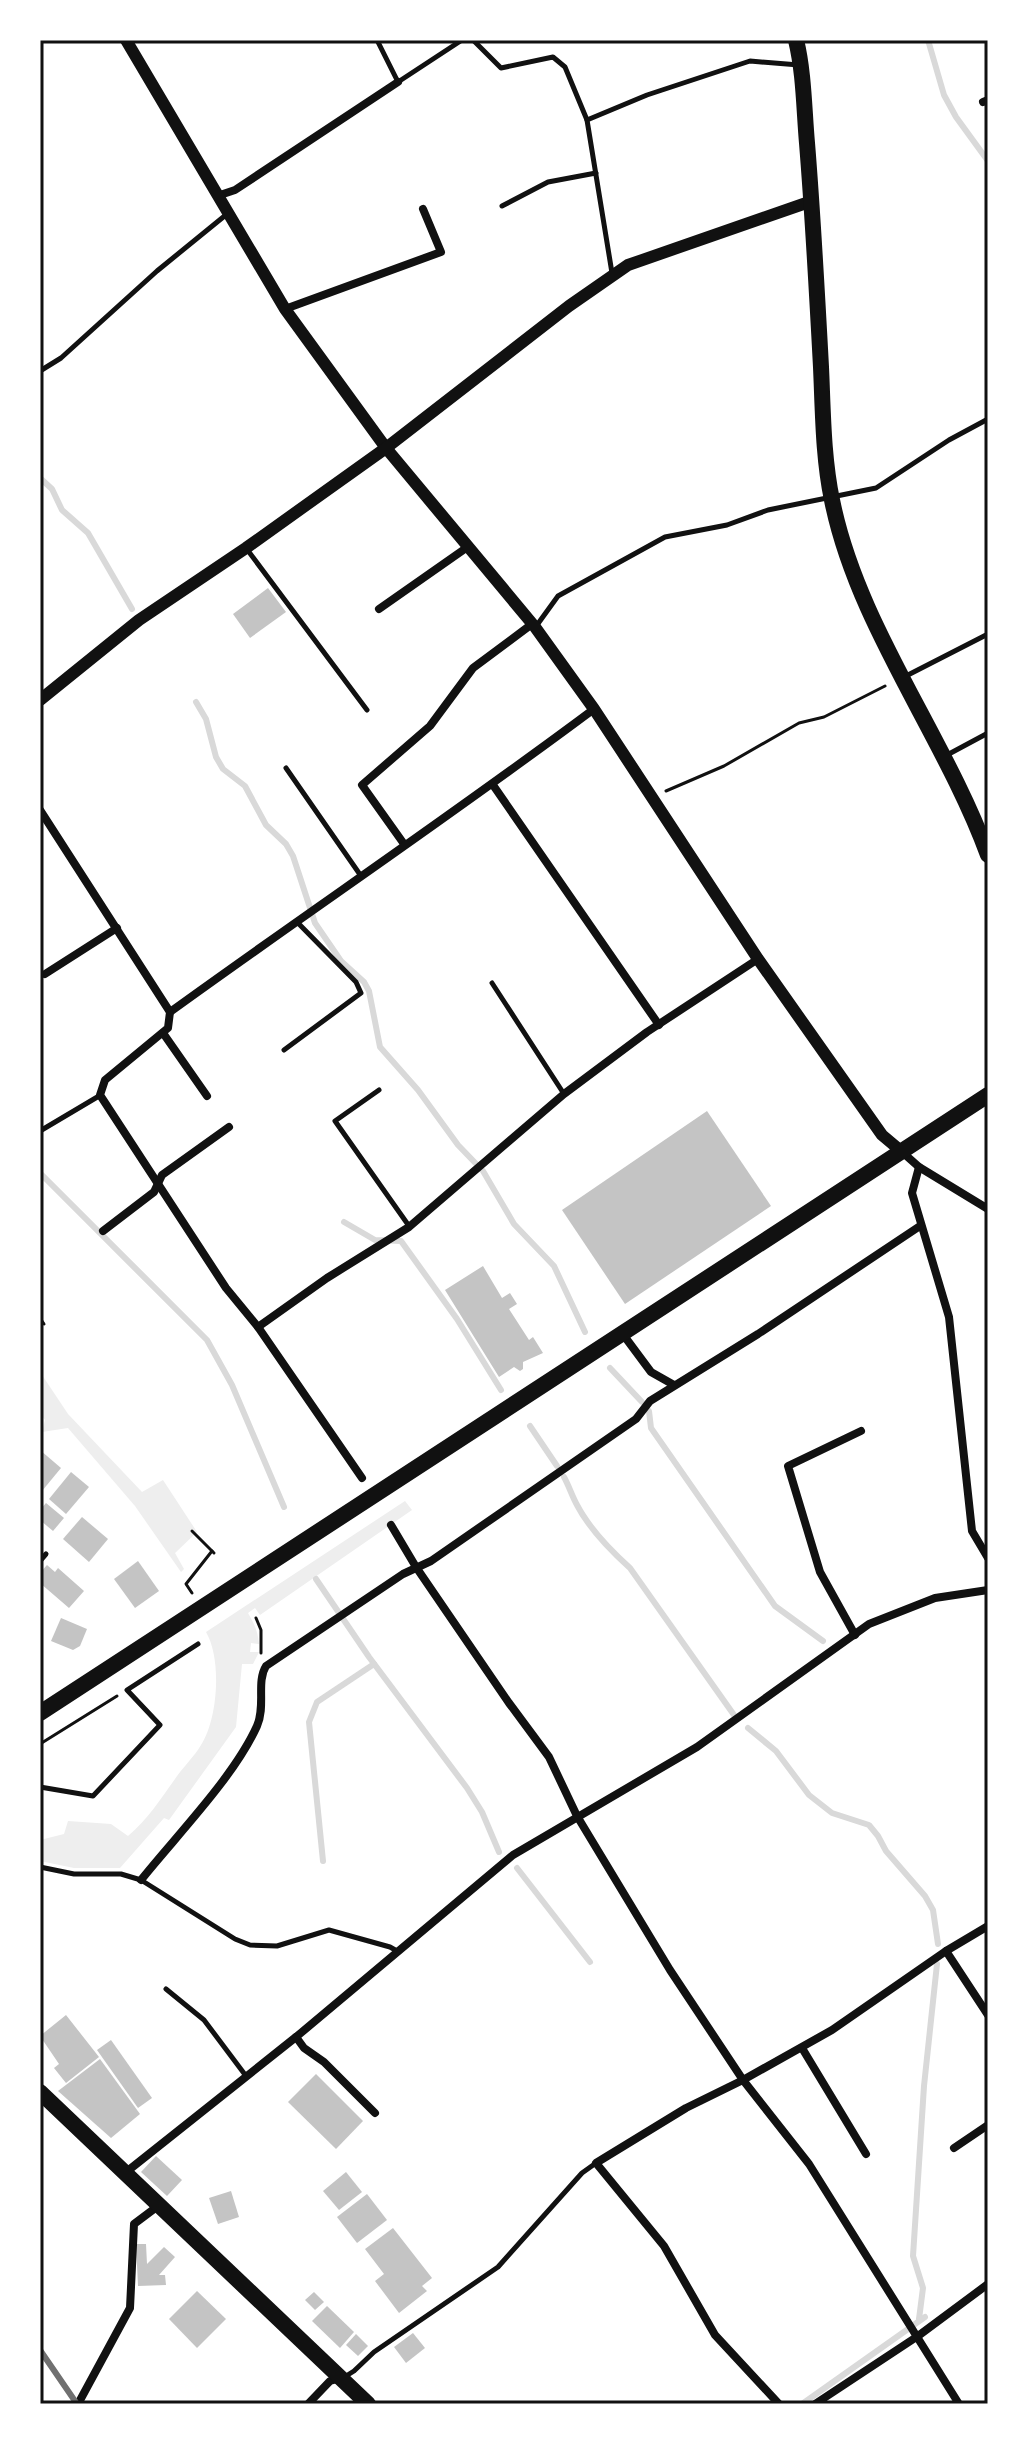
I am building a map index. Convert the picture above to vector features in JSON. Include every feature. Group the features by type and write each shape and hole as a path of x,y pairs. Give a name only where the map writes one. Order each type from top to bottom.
{"main road":[{"path":"796,40 812,201 825,440 831,496 842,546 903,677 971,808 988,855"},
{"path":"40,1713 988,1095"},
{"path":"40,2092 368,2404"}],"street":[{"path":"128,41 285,309 386,448 534,626 594,709 758,959 882,1135 919,1167 988,1209"},
{"path":"217,196 235,190 398,82"},
{"path":"40,700 139,620 386,448 612,275 628,265 812,201"},
{"path":"285,309 441,252 423,209"},
{"path":"379,609 469,546"},
{"path":"404,844 362,785 430,726 473,668 534,626"},
{"path":"170,1012 404,844 493,785 594,709"},
{"path":"493,785 659,1025"},
{"path":"40,810 170,1012 168,1028 105,1080 100,1095 226,1288 258,1327 362,1478"},
{"path":"45,974 117,928"},
{"path":"258,1327 327,1278 409,1227 564,1094 758,959"},
{"path":"163,1033 207,1096"},
{"path":"103,1231 154,1192 162,1175 229,1127"},
{"path":"919,1167 912,1193 949,1317 972,1531 988,1558"},
{"path":"141,1880 239,1758 262,1712 261,1677 264,1669 416,1567 431,1561 636,1419 650,1401 758,1334 920,1226"},
{"path":"622,1333 651,1372 674,1385"},
{"path":"855,1635 820,1572 788,1466 861,1431"},
{"path":"391,1525 416,1567 549,1757 577,1816 670,1970 743,2080 809,2164 959,2404"},
{"path":"125,2173 399,1953 513,1855 697,1747 869,1624 935,1598 988,1590"},
{"path":"779,2404 715,2335 664,2246 596,2163 686,2108 802,2048 988,1926"},
{"path":"946,1951 988,2015"},
{"path":"296,2037 375,2113"},
{"path":"802,2048 866,2154"},
{"path":"954,2148 988,2125"},
{"path":"78,2404 130,2308 134,2224 158,2206"},
{"path":"815,2404 918,2336 988,2284"},
{"path":"308,2404 330,2381 342,2378"}],"lane":[{"path":"377,40 398,82 462,40"},
{"path":"473,40 501,68 553,57 565,67 587,120 612,275"},
{"path":"587,120 647,95 750,61 800,65"},
{"path":"502,206 548,182 596,173"},
{"path":"40,371 61,358 227,213"},
{"path":"534,626 558,596 665,537 727,525 768,510 876,488 949,440 988,419"},
{"path":"246,548 367,710"},
{"path":"903,677 988,634"},
{"path":"945,755 988,733"},
{"path":"286,768 361,876"},
{"path":"284,1050 361,993 356,982 296,921"},
{"path":"492,983 564,1094"},
{"path":"379,1090 335,1121 409,1227"},
{"path":"40,1131 100,1095"},
{"path":"40,1561 46,1554"},
{"path":"40,1787 93,1796 160,1725 127,1690 198,1644"},
{"path":"40,1867 74,1874 121,1874 141,1880 235,1939 250,1945 277,1946 329,1930 390,1947 399,1953"},
{"path":"166,1989 204,2020 247,2077"},
{"path":"342,2378 374,2352 498,2267 582,2173 596,2163"},
{"path":"979,2404 988,2403"}],"path":[{"path":"651,796 724,766 799,723 824,717 903,677"},
{"path":"40,1318 44,1324"},
{"path":"190,1579 213,1552 192,1531"},
{"path":"256,1618 261,1630 260,1661 264,1669"},
{"path":"40,1744 127,1690"}],"shaded area":[{"path":"40,1372 68,1414 142,1492 163,1480 197,1532 175,1553 184,1569 181,1572 135,1506 68,1428 42,1432 45,1420 40,1413"},
{"path":"405,1501 412,1510 260,1615 255,1608 248,1613 259,1644 251,1643 250,1652 259,1652 253,1664 242,1664 236,1727 169,1820 164,1818 120,1868 74,1868 40,1861 40,1840 64,1834 68,1821 111,1824 128,1836 195,1754 207,1734 216,1689 214,1657 206,1632"}],"building":[{"path":"268,588 286,612 250,638 233,614"},
{"path":"707,1111 771,1206 625,1304 562,1210"},
{"path":"483,1266 502,1298 510,1293 517,1304 509,1309 529,1340 533,1337 543,1353 523,1362 520,1371 514,1367 499,1377 445,1290"},
{"path":"40,1450 61,1468 42,1491 40,1489"},
{"path":"71,1472 89,1487 66,1514 49,1499"},
{"path":"46,1503 64,1518 53,1531 40,1520 40,1510"},
{"path":"82,1517 108,1539 89,1562 63,1539"},
{"path":"138,1561 159,1591 135,1608 114,1579"},
{"path":"47,1565 55,1572 58,1568 84,1591 69,1608 40,1583 40,1573"},
{"path":"61,1618 87,1629 80,1646 73,1650 51,1641"},
{"path":"66,2015 99,2057 66,2083 54,2068 59,2064 40,2036"},
{"path":"111,2040 152,2098 138,2108 97,2050"},
{"path":"100,2059 140,2114 111,2138 58,2091"},
{"path":"316,2074 363,2121 336,2149 288,2102"},
{"path":"156,2156 182,2180 167,2196 141,2172"},
{"path":"346,2172 362,2192 339,2210 323,2191"},
{"path":"231,2191 239,2217 218,2224 209,2198"},
{"path":"367,2194 387,2220 357,2243 337,2217"},
{"path":"393,2228 432,2278 422,2286 427,2291 399,2313 375,2281 384,2274 365,2249"},
{"path":"136,2244 146,2244 147,2264 164,2247 175,2257 159,2275 165,2275 166,2285 138,2286"},
{"path":"197,2291 226,2319 197,2348 169,2319"},
{"path":"314,2292 324,2302 315,2310 305,2300"},
{"path":"327,2306 354,2332 340,2348 312,2321"},
{"path":"413,2333 425,2348 406,2363 394,2347"},
{"path":"356,2334 368,2346 358,2356 346,2345"}],"waterway":[{"path":"928,40 944,95 988,161"},
{"path":"40,478 52,489 62,510 88,533 132,609"},
{"path":"196,702 206,719 216,757 223,769 245,786 266,825 286,844 293,856 315,923 341,961 364,982 369,991 380,1047 418,1090 458,1145 483,1171 514,1224 554,1266 585,1332"},
{"path":"40,1173 207,1340 232,1385 284,1507"},
{"path":"344,1222 375,1240 401,1241 457,1319 501,1390"},
{"path":"610,1368 642,1402"},
{"path":"649,1411 651,1428 775,1606 823,1641"},
{"path":"530,1426 557,1466"},
{"path":"564,1477 588,1523 630,1568 734,1715"},
{"path":"316,1579 369,1657 467,1788 482,1812 499,1852"},
{"path":"323,1861 309,1722 317,1702 374,1664"},
{"path":"748,1728 776,1751 809,1795 832,1813 869,1825 886,1851 925,1896 933,1910 938,1944"},
{"path":"517,1868 590,1962"},
{"path":"919,2319 923,2288 913,2256 924,2086 937,1964"},
{"path":"802,2404 925,2317"}],"railway":[{"path":"40,2350 77,2404"}]}
